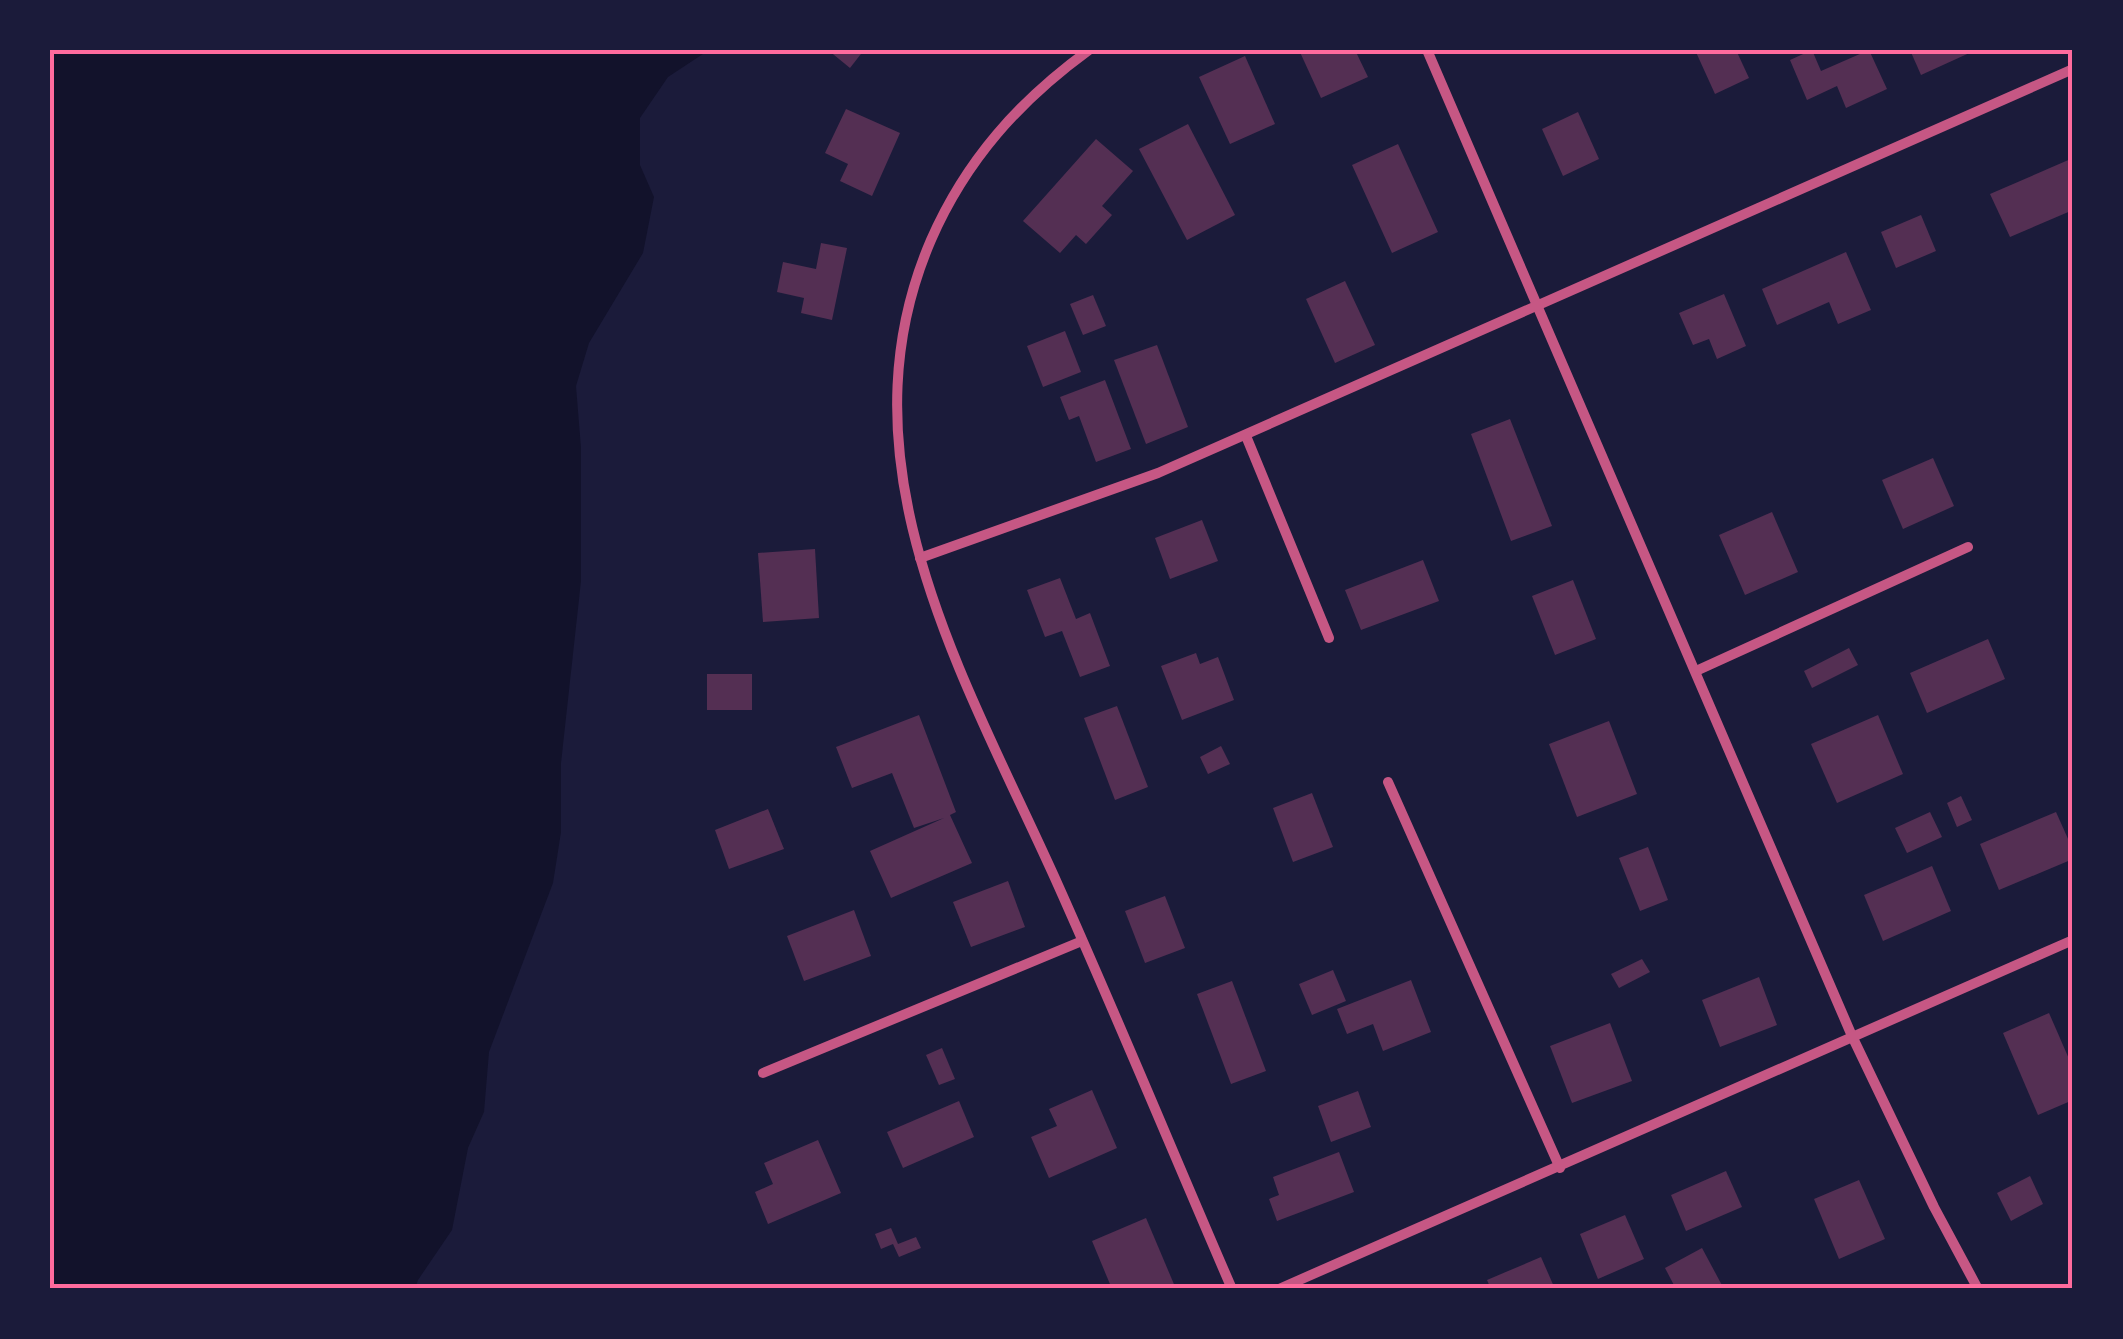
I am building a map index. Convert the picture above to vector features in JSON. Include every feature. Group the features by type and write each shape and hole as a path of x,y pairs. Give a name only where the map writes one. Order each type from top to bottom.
{"street":[{"path":"1089,50 1035,92 988,140 948,206 915,280 902,337 896,428 904,494 920,558 954,654 1232,1289"},
{"path":"1427,50 1852,1036 1978,1289"},
{"path":"920,558 1130,484 1246,436 2073,69"},
{"path":"1246,436 1329,638"},
{"path":"1696,671 1968,548"},
{"path":"1388,782 1560,1168"},
{"path":"1279,1289 2073,940"},
{"path":"762,1073 1082,941"}],"shaded area":[{"path":"50,50 709,50 668,77 640,118 640,165 654,197 643,253 589,343 576,386 581,448 581,581 561,763 561,832 553,883 489,1052 484,1112 468,1148 452,1230 415,1289 50,1289"}],"building":[{"path":"828,50 864,50 850,68"},
{"path":"1299,50 1355,50 1368,77 1321,98"},
{"path":"1695,50 1736,50 1749,78 1715,94"},
{"path":"1812,50 1821,71 1869,50 1887,89 1846,108 1837,86 1807,100 1790,60"},
{"path":"1910,50 1976,50 1921,75"},
{"path":"1245,56 1275,124 1230,144 1199,77"},
{"path":"846,109 900,133 872,196 840,181 848,164 825,153"},
{"path":"1578,112 1599,159 1563,176 1542,129"},
{"path":"1188,124 1235,215 1187,240 1139,149"},
{"path":"1096,139 1133,171 1102,206 1112,215 1086,244 1076,235 1060,253 1023,221"},
{"path":"1398,144 1438,232 1392,253 1352,165"},
{"path":"2073,158 2073,210 2010,237 1990,194"},
{"path":"1921,215 1936,251 1896,268 1881,232"},
{"path":"821,243 847,248 832,320 801,313 804,298 777,292 783,262 816,269"},
{"path":"1846,252 1871,310 1838,324 1829,302 1777,325 1762,289"},
{"path":"1345,281 1375,345 1335,363 1306,299"},
{"path":"1724,294 1746,346 1717,359 1709,339 1693,345 1679,313"},
{"path":"1093,295 1106,326 1083,335 1070,304"},
{"path":"1065,331 1081,372 1043,387 1027,346"},
{"path":"1157,345 1188,427 1146,444 1114,360"},
{"path":"1105,380 1131,449 1096,462 1079,416 1069,420 1060,397"},
{"path":"1510,419 1552,526 1511,541 1471,434"},
{"path":"1933,458 1954,506 1903,529 1882,480"},
{"path":"1772,512 1798,572 1745,595 1719,535"},
{"path":"1202,520 1218,561 1170,579 1155,538"},
{"path":"815,549 819,618 763,622 758,553"},
{"path":"1423,560 1439,601 1361,630 1345,590"},
{"path":"1060,578 1076,619 1090,613 1110,666 1080,677 1062,631 1045,637 1027,590"},
{"path":"1573,580 1596,639 1555,655 1532,596"},
{"path":"1988,639 2005,679 1927,713 1910,673"},
{"path":"1849,648 1858,665 1812,688 1804,671"},
{"path":"1196,653 1200,664 1218,657 1234,700 1182,720 1161,666"},
{"path":"707,674 752,674 752,710 707,710"},
{"path":"1117,706 1148,787 1115,800 1084,718"},
{"path":"919,715 956,812 950,815 972,863 891,898 870,851 944,818 914,828 892,773 852,788 836,747"},
{"path":"1878,715 1903,774 1837,803 1811,744"},
{"path":"1609,721 1637,794 1577,817 1549,744"},
{"path":"1221,746 1230,764 1208,774 1200,757"},
{"path":"1312,793 1333,847 1293,862 1273,808"},
{"path":"1961,796 1972,820 1957,827 1947,803"},
{"path":"768,809 784,849 729,869 715,830"},
{"path":"1930,812 1942,837 1907,853 1895,828"},
{"path":"2056,812 2073,850 2073,859 1999,890 1980,844"},
{"path":"1648,847 1668,900 1640,911 1619,858"},
{"path":"1932,866 1951,911 1883,941 1864,895"},
{"path":"1008,881 1025,927 971,947 953,902"},
{"path":"1165,896 1185,948 1145,963 1125,911"},
{"path":"854,910 871,956 804,981 787,936"},
{"path":"1642,959 1650,972 1619,988 1611,974"},
{"path":"1333,970 1346,1001 1312,1015 1299,984"},
{"path":"1759,977 1777,1025 1720,1047 1702,1000"},
{"path":"1411,980 1431,1032 1383,1051 1373,1024 1347,1034 1337,1009"},
{"path":"1232,981 1266,1071 1231,1084 1197,994"},
{"path":"2049,1013 2073,1068 2073,1100 2038,1115 2003,1033"},
{"path":"1610,1023 1632,1081 1572,1103 1550,1046"},
{"path":"942,1048 955,1079 939,1085 926,1055"},
{"path":"1092,1090 1117,1148 1049,1178 1031,1137 1057,1126 1049,1109"},
{"path":"1358,1091 1371,1127 1331,1142 1318,1106"},
{"path":"959,1101 974,1137 903,1168 887,1132"},
{"path":"818,1140 841,1193 768,1224 755,1192 773,1184 764,1163"},
{"path":"1339,1152 1354,1192 1277,1221 1269,1199 1279,1195 1273,1177"},
{"path":"1726,1171 1742,1207 1686,1231 1671,1195"},
{"path":"2030,1176 2043,1204 2011,1221 1997,1193"},
{"path":"1859,1180 1885,1239 1839,1259 1814,1199"},
{"path":"1625,1215 1644,1259 1598,1279 1580,1234"},
{"path":"1146,1218 1176,1289 1112,1289 1092,1241"},
{"path":"891,1228 898,1244 916,1237 921,1248 899,1257 893,1244 881,1249 875,1234"},
{"path":"1702,1248 1724,1289 1676,1289 1665,1268"},
{"path":"1541,1257 1555,1289 1491,1289 1487,1280"}]}
